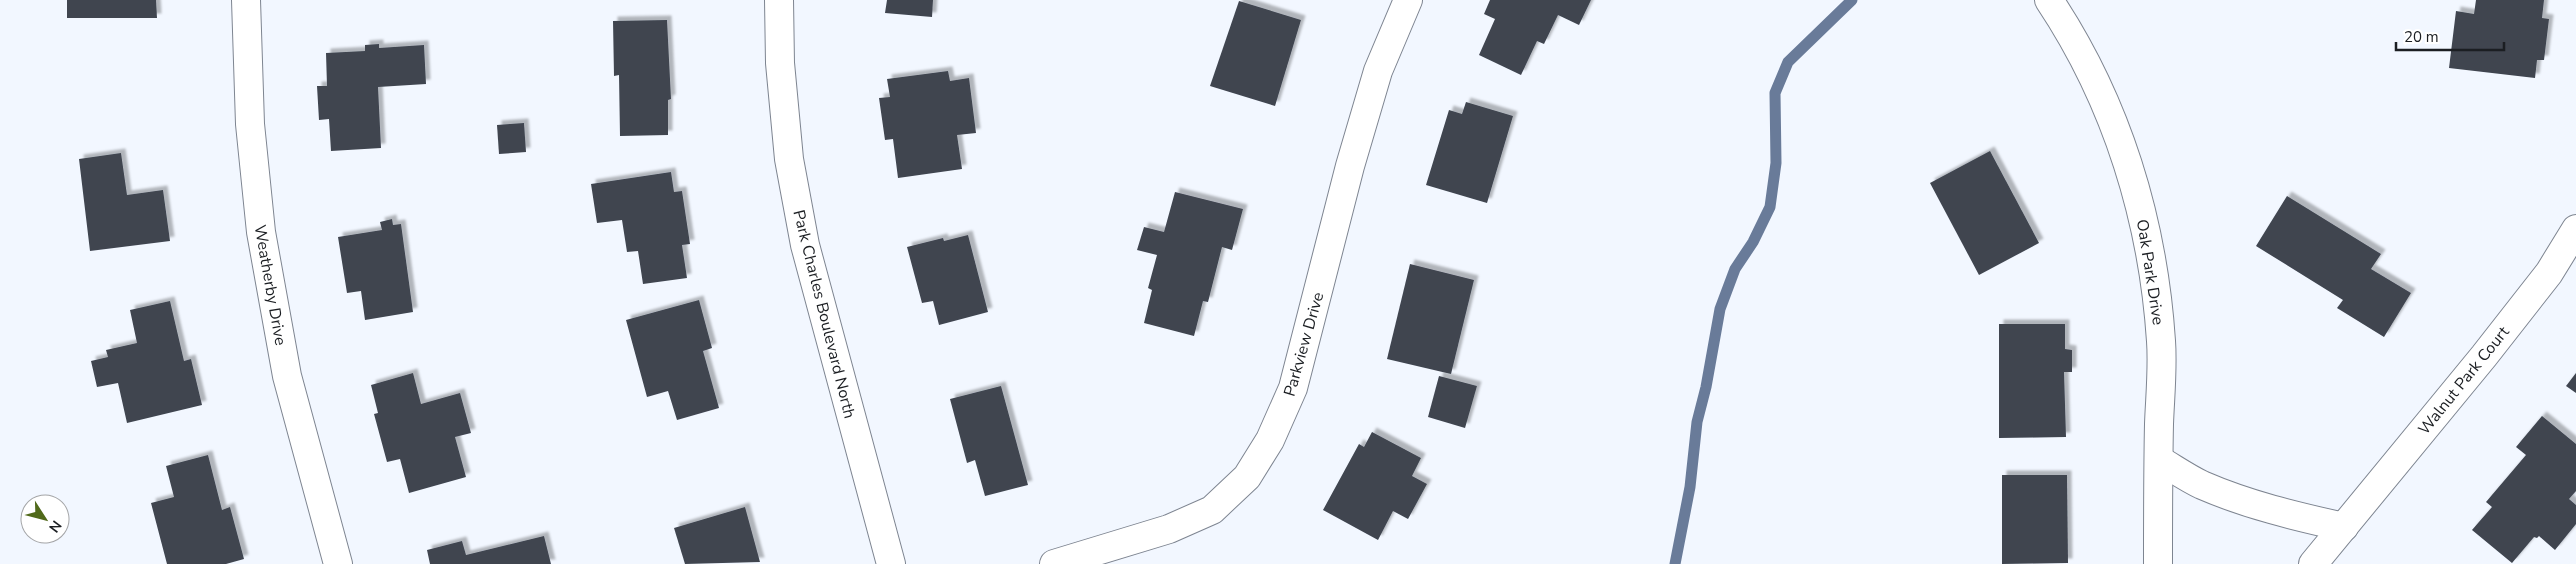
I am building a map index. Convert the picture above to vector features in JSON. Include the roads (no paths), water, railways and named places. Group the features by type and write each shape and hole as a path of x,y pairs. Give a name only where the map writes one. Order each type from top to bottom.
{"street":[{"name":"Weatherby Drive","path":"246,0 250,124 261,232 287,376 338,564"},
{"name":"Park Charles Boulevard North","path":"779,0 780,63 789,159 805,245 891,564"},
{"name":"Parkview Drive","path":"1054,564 1169,529 1212,510 1247,477 1270,440 1293,388 1350,166 1378,71 1408,0"},
{"name":"Oak Park Drive","path":"2049,0 2062,19 2101,92 2129,162 2150,243 2161,342 2158,564"},
{"name":"Walnut Park Court","path":"2313,564 2550,273 2576,229"},
{"path":"2159,460 2201,484 2236,498 2283,513 2344,527"}],"waterway":[{"path":"1675,564 1690,487 1697,422 1706,387 1720,309 1735,269 1753,242 1770,207 1776,163 1775,93 1788,62 1852,0"}]}
